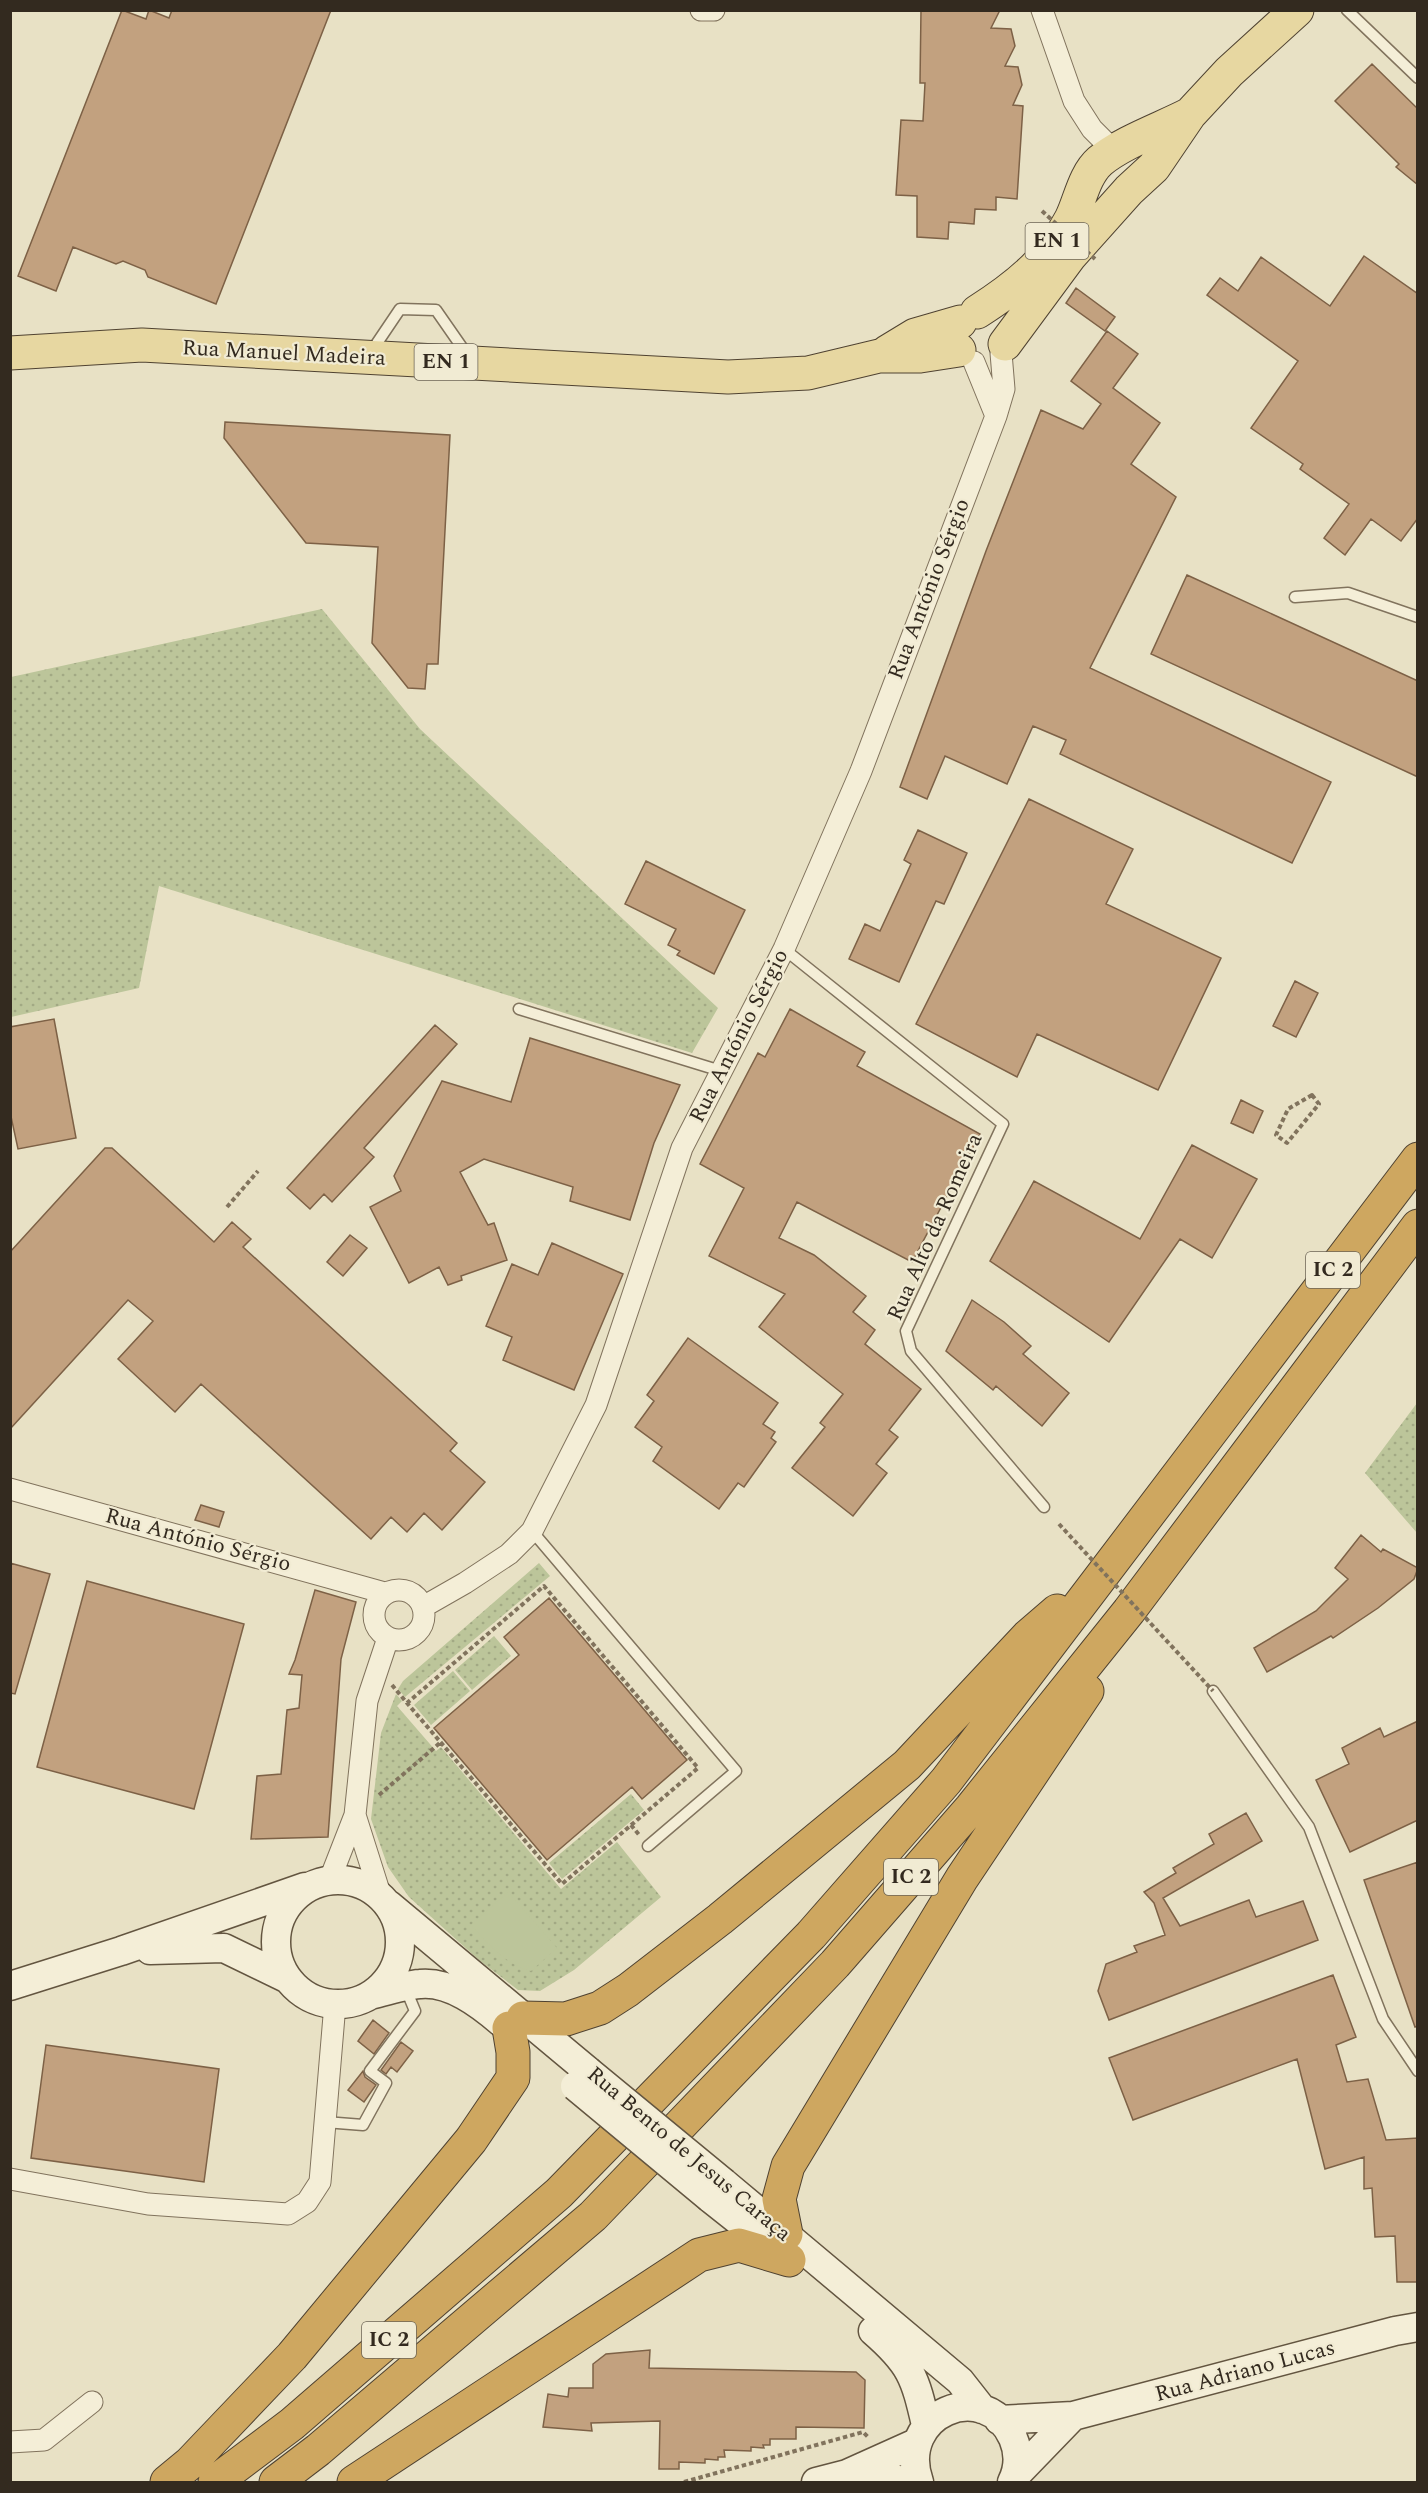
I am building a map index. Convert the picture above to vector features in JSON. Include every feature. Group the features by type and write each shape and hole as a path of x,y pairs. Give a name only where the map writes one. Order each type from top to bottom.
{"highway":[{"name":"IC 2","path":"215,2482 292,2424 559,2193 795,1952 946,1781 1418,1159"},
{"name":"IC 2","path":"276,2482 318,2450 592,2216 835,1964 971,1808 1129,1611 1418,1226"},
{"path":"167,2482 190,2463 292,2356 471,2140 513,2078 516,2023 566,2019 600,2008 628,1990 720,1919 907,1765 1028,1636 1116,1558"},
{"path":"354,2482 699,2255 738,2244 787,2247 779,2199 788,2166 962,1878 1079,1706 1129,1611"}],"main road":[{"name":"Rua Manuel Madeira","path":"10,353 142,345 728,377 808,373 879,356 915,335 979,340 1070,256 1129,190 1154,167 1190,114 1229,72 1297,10"},
{"name":"Rua Manuel Madeira","path":"979,340 1012,289 1044,259 1071,219 1088,177 1099,162 1190,114"},
{"path":"1115,152 1129,163 1132,172 1129,190"},
{"path":"10,1986 121,1951 320,1882 357,1881 385,1900 398,1923 399,1953 398,1962 388,1980 374,1994 356,2002 335,2004 318,2001 301,1992 288,1979 278,1960 276,1938 280,1917 292,1899 320,1882"},
{"name":"Rua Bento de Jesus Caraça","path":"385,1900 516,2023 787,2247 960,2381 991,2414"},
{"path":"121,1951 224,1948 288,1979"},
{"name":"Rua Bento de Jesus Caraça","path":"374,1994 423,1983 454,1991 516,2023"},
{"name":"Rua Bento de Jesus Caraça","path":"787,2247 900,2354 916,2385 921,2434"},
{"name":"Rua Adriano Lucas","path":"816,2482 847,2474 886,2455 921,2434 937,2415 951,2409 966,2407 991,2414 1073,2416 1395,2331 1418,2327"},
{"path":"991,2414 1010,2431 1016,2445 1014,2479"},
{"path":"1014,2479 1073,2416"},
{"name":"Rua Adriano Lucas","path":"847,2474 917,2482 913,2456 921,2434"}],"street":[{"path":"701,10 706,13 714,10"},
{"path":"1042,10 1074,101 1092,129 1115,152"},
{"name":"Rua António Sérgio","path":"423,1607 509,1554 532,1531 596,1405 682,1148 784,949 861,771 996,416 979,340"},
{"name":"Rua António Sérgio","path":"10,1489 385,1593"},
{"path":"396,1589 407,1591 417,1597 423,1607 422,1624 411,1637 400,1641 388,1638 378,1630 373,1617 376,1603 385,1593 396,1589"},
{"path":"320,1882 355,1815 367,1701 388,1638"},
{"path":"355,1815 385,1900"},
{"path":"10,2179 148,2204 288,2214 307,2202 320,2182 335,2004"},
{"path":"10,2442 44,2440 92,2402"}],"lane":[{"path":"1347,10 1418,78"},
{"path":"367,357 400,309 415,308 436,310 474,363"},
{"path":"1295,597 1348,593 1418,617"},
{"name":"Rua Alto da Romeira","path":"784,949 1003,1124 906,1332 911,1351 917,1359 1044,1507"},
{"path":"519,1009 721,1071"},
{"path":"532,1531 736,1771 648,1846"},
{"path":"1213,1691 1309,1827 1383,2019 1418,2071"},
{"path":"325,2122 363,2125 386,2083 370,2071 415,2011 405,1987"}],"path":[{"path":"1042,211 1095,259"},
{"path":"1312,1095 1319,1104 1287,1143 1276,1135 1288,1109 1312,1095"},
{"path":"227,1207 258,1171"},
{"path":"1059,1524 1213,1691"},
{"path":"545,1586 698,1768 562,1884 441,1742 407,1702 545,1586"},
{"path":"355,1815 441,1742"},
{"path":"684,2482 863,2432 886,2455"}],"green space":[{"path":"322,609 420,729 718,1008 692,1053 159,886 139,988 11,1017 11,677"},
{"path":"1417,1403 1417,1533 1365,1473"},
{"path":"539,1563 550,1576 405,1697 398,1689 403,1681"},
{"path":"494,1636 511,1656 472,1690 455,1670"},
{"path":"453,1671 470,1691 431,1725 414,1705"},
{"path":"396,1694 402,1701 397,1706 436,1751 441,1747 561,1889 617,1842 661,1897 574,1970 540,1991 518,1990 479,1960 409,1897 388,1867 371,1819 381,1733"},
{"path":"631,1794 644,1810 562,1879 549,1863"},
{"path":"508,1892 557,1948 531,1971 505,1958 471,1925"}],"building":[{"path":"122,10 146,19 149,10 169,18 172,10 331,10 216,304 148,277 145,270 123,261 116,264 73,247 56,291 18,276"},
{"path":"921,10 1000,10 991,28 1011,29 1015,46 1005,66 1018,67 1022,85 1013,105 1023,106 1017,199 996,197 996,210 975,209 974,224 949,222 948,239 917,237 917,196 896,195 901,120 923,121 925,83 920,83"},
{"path":"1372,64 1418,109 1418,185 1396,167 1399,164 1335,101"},
{"path":"1364,256 1418,294 1418,518 1401,541 1371,519 1345,555 1324,538 1349,504 1300,469 1303,464 1251,428 1298,361 1207,295 1220,278 1238,291 1261,257 1330,306"},
{"path":"1076,288 1115,317 1105,331 1066,303"},
{"path":"1107,331 1138,354 1113,388 1160,423 1131,464 1176,497 1090,668 1331,782 1292,863 1060,754 1066,740 1033,726 1007,784 945,756 927,799 900,787 986,551 1041,410 1083,429 1101,404 1071,381"},
{"path":"225,422 450,435 438,664 427,664 425,689 408,688 372,643 378,547 306,543 224,438"},
{"path":"1187,575 1418,681 1418,777 1151,654"},
{"path":"1029,799 1133,849 1106,904 1221,958 1158,1090 1037,1034 1017,1077 916,1024"},
{"path":"918,830 967,853 944,904 936,901 899,982 849,959 865,924 880,931 911,864 904,860"},
{"path":"646,861 745,910 714,974 677,955 680,951 668,945 676,929 625,904"},
{"path":"1295,981 1318,993 1296,1037 1273,1026"},
{"path":"790,1009 865,1052 857,1066 980,1134 912,1262 797,1202 779,1238 814,1255 866,1296 853,1312 875,1330 865,1344 921,1389 889,1430 898,1437 876,1464 887,1473 853,1516 792,1468 825,1427 820,1423 843,1394 759,1327 785,1294 709,1256 744,1188 700,1164 758,1053 765,1057"},
{"path":"54,1019 76,1138 18,1149 10,1112 10,1027"},
{"path":"435,1025 457,1044 364,1148 374,1157 332,1202 324,1194 310,1209 287,1188"},
{"path":"530,1038 680,1085 654,1143 630,1220 570,1201 573,1187 484,1159 460,1172 488,1225 494,1223 507,1260 461,1276 462,1280 448,1285 439,1267 409,1283 370,1207 401,1191 394,1176 442,1081 511,1102"},
{"path":"1241,1100 1263,1111 1253,1133 1231,1123"},
{"path":"1192,1145 1257,1179 1212,1258 1180,1239 1109,1342 990,1261 1034,1181 1140,1239"},
{"path":"105,1148 112,1148 214,1242 232,1222 251,1239 243,1247 457,1443 450,1451 485,1482 442,1530 424,1513 407,1532 391,1517 371,1539 201,1384 175,1412 118,1359 153,1321 128,1300 10,1429 10,1252"},
{"path":"350,1235 367,1248 343,1276 327,1262"},
{"path":"552,1243 623,1274 574,1390 503,1360 512,1337 486,1326 512,1264 538,1275"},
{"path":"972,1300 1004,1322 1031,1346 1023,1354 1069,1393 1042,1426 996,1386 993,1390 946,1351"},
{"path":"688,1338 778,1403 763,1424 775,1432 771,1438 776,1442 744,1487 738,1483 719,1509 653,1461 662,1447 635,1427 654,1401 647,1395"},
{"path":"201,1505 224,1512 219,1527 195,1520"},
{"path":"1361,1535 1381,1552 1383,1549 1418,1568 1414,1579 1378,1608 1333,1638 1331,1636 1267,1672 1254,1648 1316,1611 1348,1579 1335,1568"},
{"path":"10,1563 50,1574 15,1694 10,1693"},
{"path":"87,1581 244,1624 194,1809 37,1767"},
{"path":"315,1590 356,1602 341,1659 328,1837 251,1839 257,1776 281,1774 287,1710 299,1708 302,1675 289,1674"},
{"path":"549,1598 687,1760 642,1799 632,1787 547,1860 434,1728 519,1655 504,1637"},
{"path":"1418,1721 1418,1820 1350,1852 1316,1780 1349,1764 1342,1748 1380,1728 1384,1737"},
{"path":"1246,1813 1262,1841 1163,1898 1180,1926 1249,1900 1256,1917 1303,1901 1318,1940 1109,2020 1098,1991 1106,1964 1137,1952 1134,1946 1165,1935 1154,1903 1144,1892 1176,1873 1173,1868 1214,1844 1209,1834"},
{"path":"1418,1862 1418,2026 1415,2027 1364,1880"},
{"path":"1333,1975 1356,2037 1336,2045 1347,2082 1368,2079 1386,2140 1418,2138 1418,2282 1397,2282 1395,2236 1375,2237 1372,2188 1364,2189 1364,2157 1325,2169 1297,2059 1133,2120 1109,2058"},
{"path":"373,2020 389,2033 374,2054 358,2041"},
{"path":"401,2042 413,2051 397,2072 391,2067 386,2074 381,2070"},
{"path":"46,2045 219,2069 204,2182 31,2158"},
{"path":"363,2071 365,2077 376,2085 364,2102 348,2090"},
{"path":"650,2350 649,2368 856,2372 865,2380 864,2428 796,2427 796,2439 770,2439 770,2445 763,2445 764,2448 751,2447 751,2451 724,2450 725,2457 718,2457 718,2460 705,2459 705,2463 679,2462 679,2469 659,2469 660,2421 591,2423 592,2431 543,2427 548,2394 568,2397 569,2388 593,2388 593,2364 606,2354"}]}
